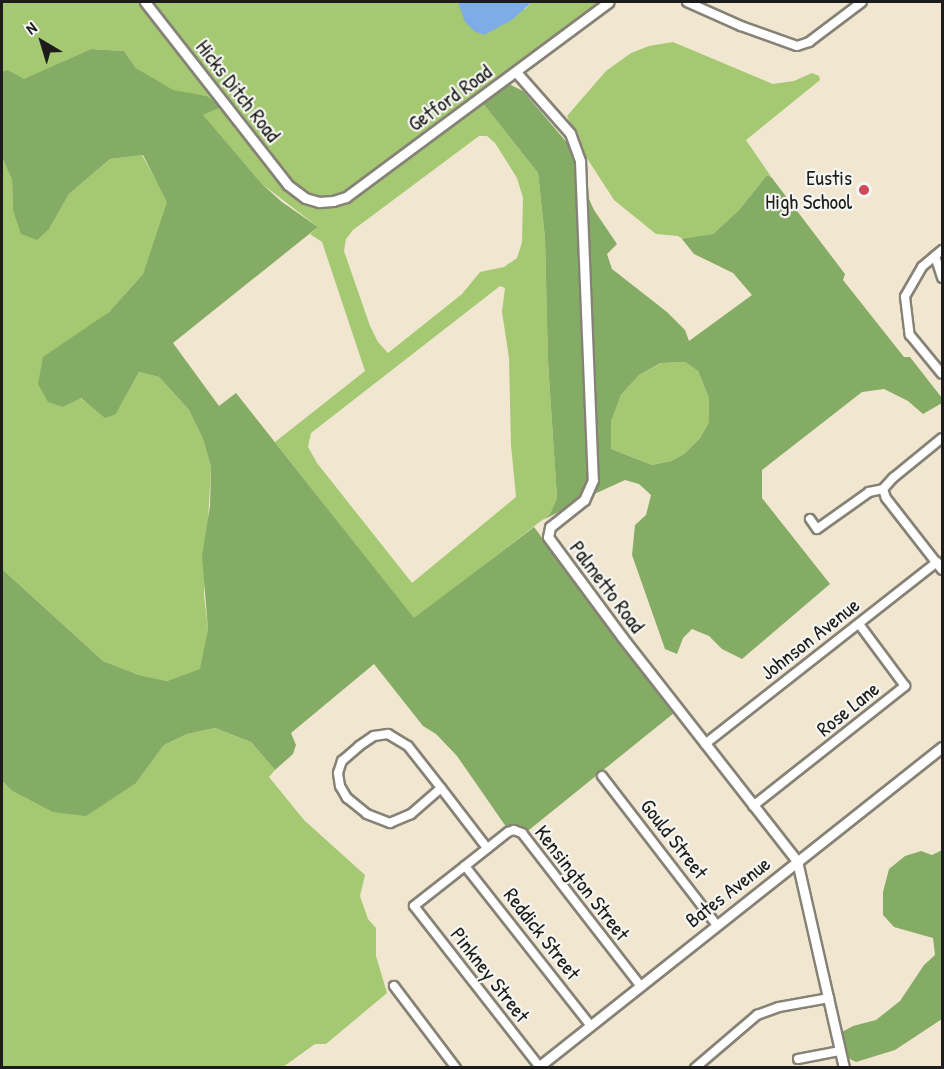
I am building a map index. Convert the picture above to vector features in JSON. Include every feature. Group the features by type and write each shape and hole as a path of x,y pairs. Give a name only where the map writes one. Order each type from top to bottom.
{"street":[{"name":"Hicks Ditch Road","path":"145,2 288,185 305,198"},
{"name":"Getford Road","path":"305,198 319,202 346,197 609,2"},
{"path":"687,2 741,26 797,46 810,42 862,2"},
{"name":"Palmetto Road","path":"516,72 570,133 580,161 593,480 584,500 550,527 548,537 705,744 798,861 844,1068"},
{"path":"942,250 922,267 905,297 910,335 942,374"},
{"path":"935,256 942,278"},
{"path":"810,519 817,529 869,492 883,489 942,438"},
{"path":"883,489 886,498 942,570"},
{"name":"Johnson Avenue","path":"705,744 937,562"},
{"name":"Rose Lane","path":"753,806 905,686 859,624"},
{"path":"441,788 401,820 386,823 367,814 347,798 340,786 338,772 342,761 358,746 374,736 388,734 408,746 441,788 488,848"},
{"name":"Bates Avenue","path":"538,1067 942,747"},
{"name":"Gould Street","path":"602,776 716,924"},
{"name":"Kensington Street","path":"414,906 508,832 514,830 522,833 640,985"},
{"name":"Reddick Street","path":"465,866 590,1025"},
{"name":"Pinkney Street","path":"414,906 538,1067"},
{"path":"394,986 456,1068"},
{"path":"695,1068 757,1015 778,1007 829,998"},
{"path":"798,1059 840,1051"}],"green space":[{"path":"2,2 141,2 286,187 301,200 333,205 482,102 538,173 545,238 548,362 557,498 550,514 414,619 275,442 365,371 322,242 310,234 318,227 262,184 202,115 220,107 207,96 173,91 136,68 124,51 91,49 24,80 8,70 2,71","holes":["479,136 487,136 495,143 517,178 523,198 522,242 517,258 504,267 480,272 462,294 388,353 378,342 370,326 344,251 346,239 353,230","500,286 505,288 502,312 509,358 511,445 516,497 412,583 317,463 308,447 311,433"]},
{"path":"150,2 458,2 525,9 532,2 603,2 344,193 319,198 306,195 291,183"},
{"path":"673,42 773,84 794,81 812,73 819,76 820,80 746,140 772,178 767,175 739,210 713,234 684,240 678,236 656,234 614,200 581,149 567,116 606,71 631,53 649,46"},
{"path":"91,49 124,51 136,68 173,90 207,96 221,107 203,115 262,184 282,202 318,227 173,343 219,406 236,393 414,618 534,527 674,713 524,834 509,831 457,756 436,734 423,726 374,664 291,733 296,745 293,754 275,770 251,742 215,728 187,734 164,745 136,783 86,816 53,812 11,790 2,781 2,569 103,661 139,675 167,681 200,669 208,629 202,556 210,506 211,467 203,439 189,410 159,377 139,372 116,414 105,418 81,398 63,407 48,402 38,384 43,357 109,312 143,274 167,202 143,155 110,159 69,194 49,229 37,240 21,234 13,210 12,180 2,157 2,71 8,70 24,79"},
{"path":"507,83 523,91 575,152 576,161 589,479 581,497 574,504 543,520 550,514 557,498 548,362 545,238 538,173 482,102"},
{"path":"142,155 168,202 143,274 109,312 80,333 63,407 80,398 96,409 116,414 139,372 159,377 189,410 203,439 211,467 204,595 208,629 201,669 167,681 139,675 103,661 2,569 2,157 12,180 13,210 49,229 69,194 110,159"},
{"path":"767,175 772,178 845,274 843,280 904,357 910,357 942,398 942,403 923,414 908,401 884,389 862,392 762,470 762,498 830,584 742,659 722,649 709,636 692,629 683,638 677,654 665,649 632,555 635,525 646,515 651,495 639,484 625,480 590,496 596,480 596,423 585,190 594,210 617,244 607,254 612,269 667,312 685,330 689,341 752,295 733,273 694,254 682,239 713,234 739,210","holes":["685,362 698,371 709,398 709,422 700,438 684,454 671,461 652,465 611,449 611,422 621,395 639,375 661,363"]},
{"path":"685,362 698,371 709,398 709,422 700,438 684,454 671,461 652,465 611,449 611,422 621,395 639,375 662,363"},
{"path":"215,728 251,742 275,770 269,777 304,820 365,875 360,896 368,919 376,928 376,956 387,993 326,1044 315,1044 283,1067 2,1067 2,781 11,790 136,783 164,745 187,734"},
{"path":"942,850 942,1019 895,1050 856,1062 848,1058 840,1033 853,1026 876,1020 900,1001 924,965 935,955 933,938 894,927 883,915 883,892 889,869 905,856 921,851 932,855"}],"water":[{"path":"458,2 532,2 512,20 484,35 474,31 465,22"}],"place":[{"name":"Eustis High School","path":"864,190"}]}
